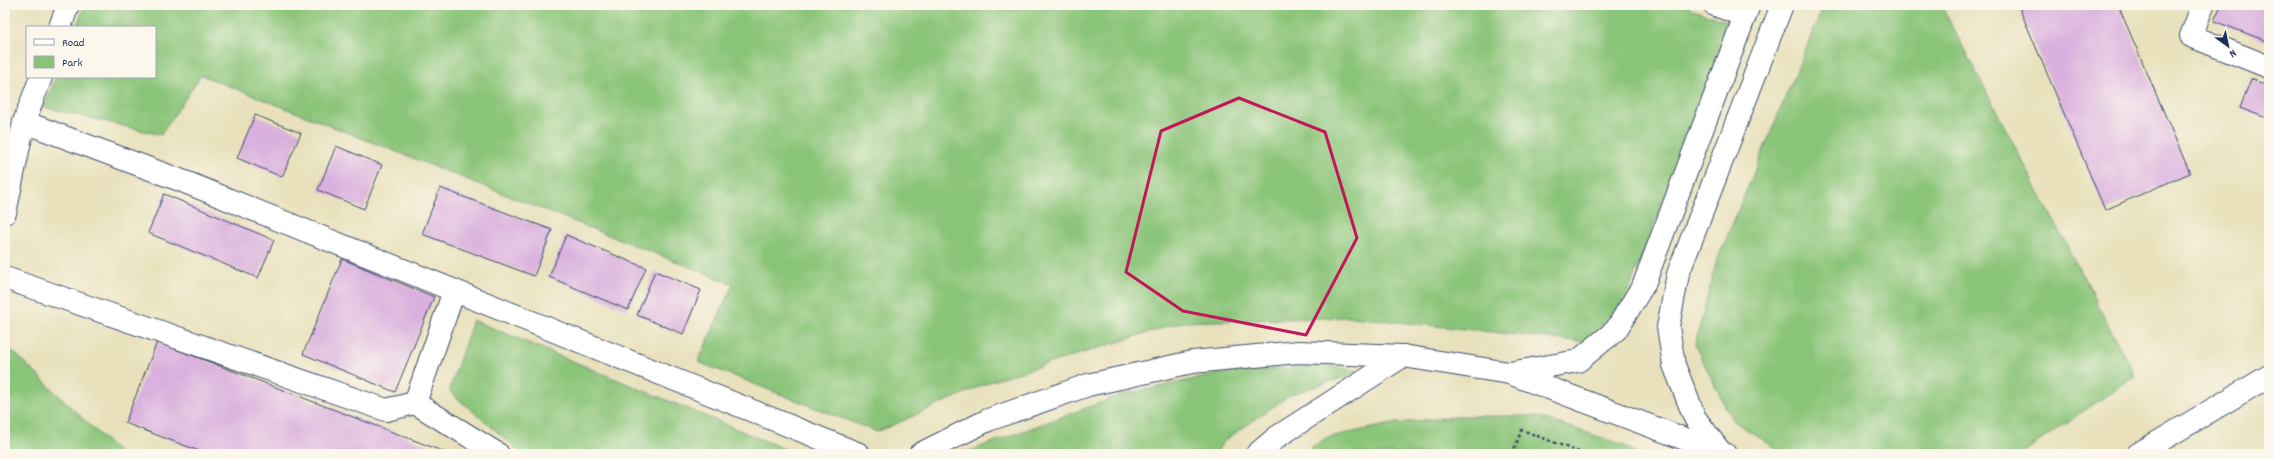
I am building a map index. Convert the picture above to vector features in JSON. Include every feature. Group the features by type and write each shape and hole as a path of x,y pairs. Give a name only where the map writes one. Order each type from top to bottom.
{"lane":[{"path":"60,26 68,5"},
{"path":"1509,373 1578,361 1616,330 1644,284 1747,10 1715,5"},
{"path":"1722,452 1695,418 1674,365 1668,327 1678,274 1782,5"},
{"path":"2203,5 2191,36 2269,67"},
{"path":"5,213 24,122 41,78"},
{"path":"24,122 185,182 859,454"},
{"path":"5,278 386,410 415,403 498,454"},
{"path":"415,403 454,291"},
{"path":"920,454 988,420 1088,384 1192,362 1298,352 1403,356 1509,373 1722,452"},
{"path":"1257,454 1277,437 1403,356"},
{"path":"2138,454 2269,376"}],"path":[{"path":"1512,454 1522,430 1584,454"}],"highlighted area":[{"path":"1239,98 1325,132 1357,238 1306,335 1183,311 1126,272 1161,131"}],"green space":[{"path":"85,5 1689,5 1691,9 1731,23 1625,300 1585,342 1352,317 1182,322 992,381 877,432 698,362 733,284 201,75 161,135 44,107 56,78 156,78 156,26 76,26"},
{"path":"1824,5 1941,5 2135,376 2021,454 1785,454 1732,420 1695,345 1716,263"},
{"path":"473,320 797,454 523,454 449,391"},
{"path":"5,344 120,454 5,454"},
{"path":"1320,365 1362,371 1290,395 1225,440 1215,454 961,454 1121,395 1223,373"},
{"path":"1461,416 1536,416 1621,444 1638,454 1301,454 1328,437 1397,423"}],"building":[{"path":"2018,5 2118,5 2190,173 2105,210"},
{"path":"2221,5 2269,5 2269,42 2214,21"},
{"path":"2251,79 2269,86 2269,119 2240,108"},
{"path":"255,115 301,133 282,177 237,158"},
{"path":"336,146 382,165 364,209 318,190"},
{"path":"440,188 552,230 534,276 422,234"},
{"path":"164,194 274,240 258,278 148,233"},
{"path":"566,235 646,268 628,310 549,277"},
{"path":"342,259 434,297 395,392 303,354"},
{"path":"655,271 701,290 683,334 637,315"},
{"path":"157,342 450,454 207,454 125,423"}]}
